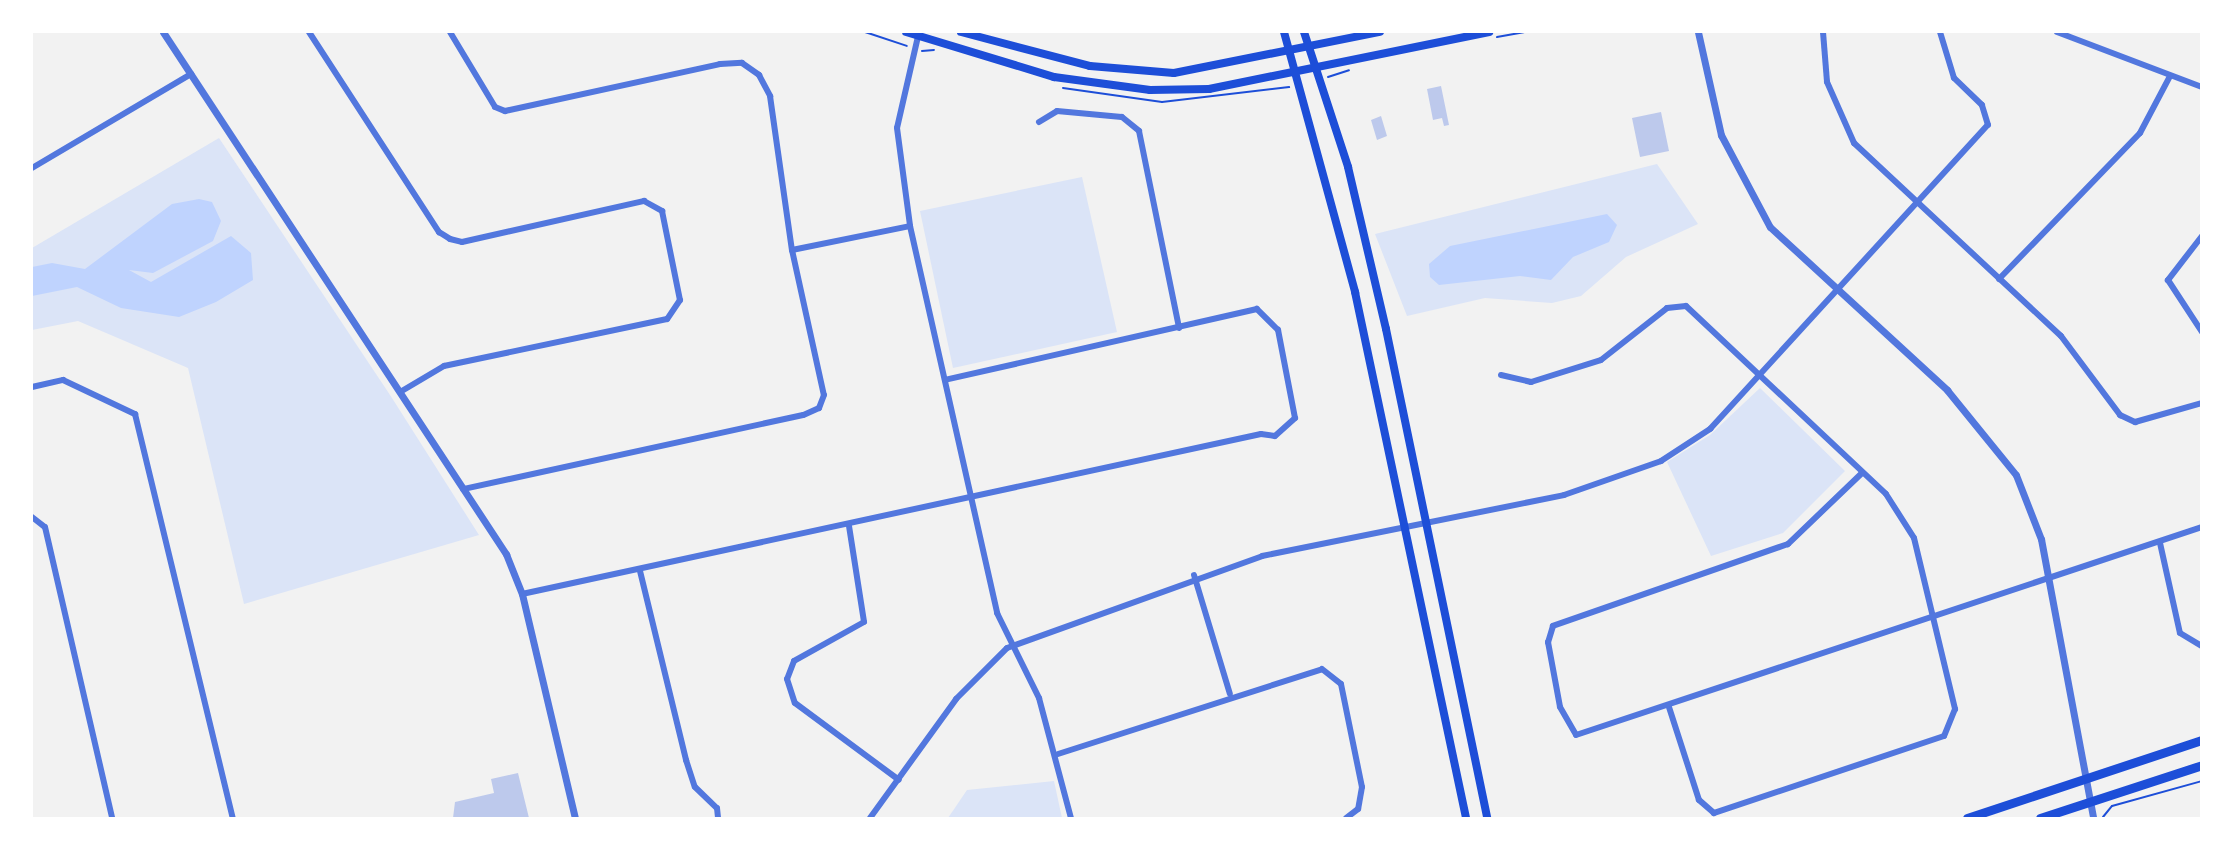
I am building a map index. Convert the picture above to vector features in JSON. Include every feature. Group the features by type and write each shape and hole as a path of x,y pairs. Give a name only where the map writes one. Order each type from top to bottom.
{"main road":[{"path":"906,32 1043,75 1125,89 1209,89 1314,64 1489,32"},
{"path":"961,32 1048,57 1133,71 1211,69 1380,32"},
{"path":"1284,32 1331,191 1466,818"},
{"path":"1304,32 1357,204 1427,521 1487,818"},
{"path":"1967,818 2202,740"},
{"path":"2040,818 2202,765"}],"street":[{"path":"163,32 506,554 522,594 575,818"},
{"path":"309,32 439,232 450,239 462,242 644,201 662,211 680,300 667,319 444,366 400,392"},
{"path":"450,32 495,107 505,111 742,63 759,75 770,96 792,250 822,378 819,408 463,488"},
{"path":"1698,32 1721,135 1743,186 1770,227 1947,390 1997,447 2029,505 2049,577 2093,818"},
{"path":"1823,32 1827,82 1843,125 1866,157 2070,345 2127,420 2202,403"},
{"path":"870,818 963,691 1014,645 1194,575 1405,525 1546,499 1661,461 1710,429 1917,205 1990,118 1954,78 1940,32"},
{"path":"2057,32 2202,87"},
{"path":"918,34 897,128 910,226 945,380 967,500 997,613 1014,645 1058,754 1070,818"},
{"path":"32,168 191,74"},
{"path":"1998,279 2140,133 2170,76"},
{"path":"1039,122 1057,111 1122,117 1139,131 1178,328"},
{"path":"792,250 910,226"},
{"path":"2202,236 2168,281 2202,332"},
{"path":"1501,375 1531,382 1601,360 1676,304 1686,306 1759,378 1886,494 1914,538 1937,616 1955,709 1944,736 1714,813 1699,800 1669,707"},
{"path":"522,594 1275,436 1292,427 1295,418 1272,317 1249,310 945,380"},
{"path":"32,387 63,380 135,414 233,818"},
{"path":"1862,473 1788,544 1567,620 1548,634 1560,707 1576,735 1669,707 2202,527"},
{"path":"32,517 45,527 112,818"},
{"path":"849,526 868,612 864,622 794,662 787,679 795,703 899,780"},
{"path":"2160,543 2180,634 2202,646"},
{"path":"640,571 686,760 695,787 717,808 718,818"},
{"path":"1194,575 1230,694"},
{"path":"1058,754 1310,669 1336,677 1362,786 1358,809 1346,818"}],"path":[{"path":"865,32 900,44"},
{"path":"2104,817 2112,806 2202,781"}],"shaded area":[{"path":"219,138 392,398 479,535 244,604 188,368 78,321 32,330 32,248"},
{"path":"1657,164 1698,224 1626,257 1581,296 1552,303 1485,298 1407,316 1375,234"},
{"path":"1082,177 1117,332 953,368 920,211"},
{"path":"1760,388 1845,471 1783,533 1711,556 1667,462 1710,435"},
{"path":"1054,781 1062,818 948,818 967,790"}],"water":[{"path":"199,199 212,202 221,221 213,241 153,273 129,270 151,282 231,236 251,253 253,280 216,302 179,317 121,308 77,287 32,296 32,267 52,263 85,269 172,204"},
{"path":"1607,214 1617,225 1609,242 1573,257 1551,280 1520,276 1439,285 1430,277 1429,264 1450,246"}],"building":[{"path":"1441,86 1449,125 1444,126 1442,118 1433,120 1427,89"},
{"path":"1661,112 1669,151 1640,157 1632,118"},
{"path":"1381,116 1387,136 1377,140 1371,120"},
{"path":"518,773 529,818 453,818 455,802 494,793 491,779"}]}
